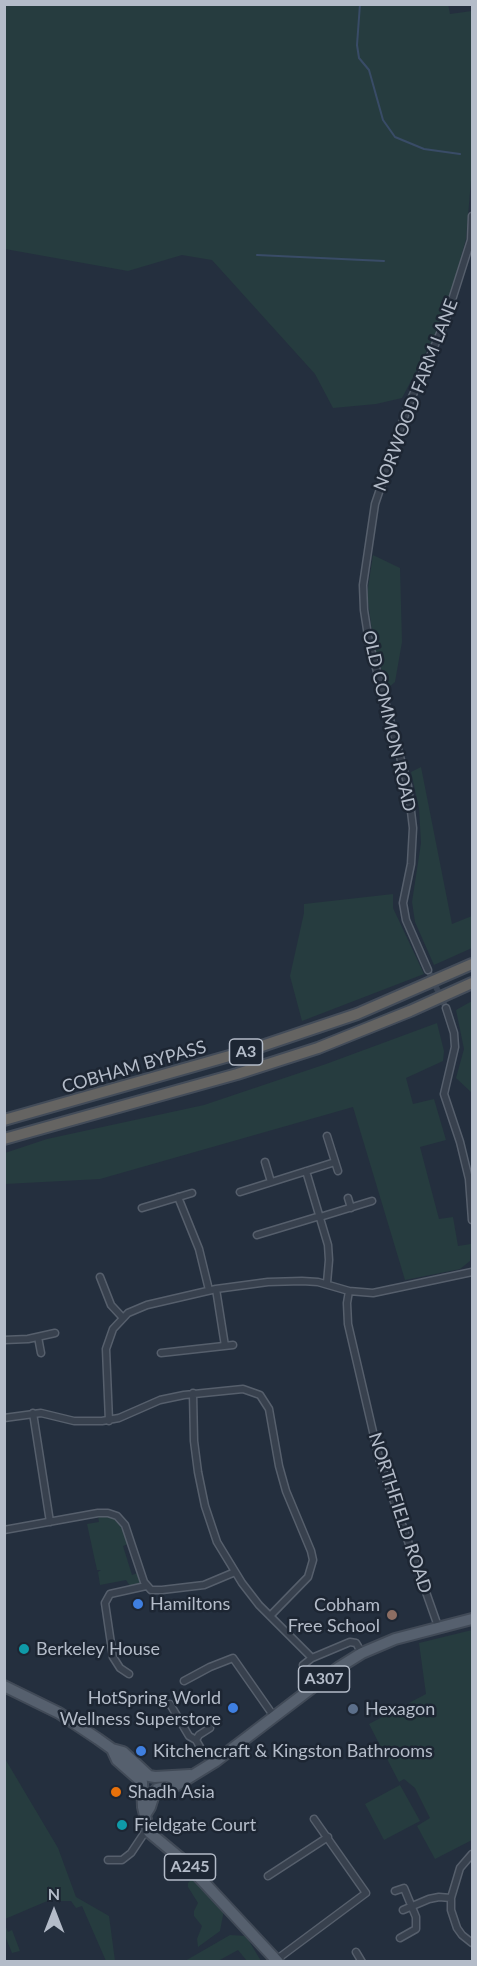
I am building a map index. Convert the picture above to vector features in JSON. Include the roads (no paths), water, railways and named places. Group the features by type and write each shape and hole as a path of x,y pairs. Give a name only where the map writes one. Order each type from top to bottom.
{"highway":[{"name":"COBHAM BYPASS","path":"4,1120 134,1085 247,1051 357,1014 472,964"},
{"name":"COBHAM BYPASS","path":"4,1139 237,1074 318,1048 472,983"}],"main road":[{"name":"A307","path":"150,1784 198,1772 216,1761 338,1668 363,1653 395,1640 472,1619"},
{"path":"4,1686 61,1714 112,1749 117,1760 150,1784 150,1808 145,1815 147,1829"},
{"name":"A245","path":"147,1829 150,1834 185,1862 277,1961"}],"street":[{"name":"NORWOOD FARM LANE","path":"364,610 363,585 375,504 408,406 445,322 471,240 472,216"},
{"name":"OLD COMMON ROAD","path":"364,610 369,642 401,757 409,796 413,828 411,864 403,903 406,920 428,970"},
{"path":"446,1008 455,1040 454,1054 444,1094 460,1142 469,1179 472,1220"},
{"path":"327,1136 338,1171"},
{"path":"265,1162 271,1182"},
{"path":"240,1192 335,1162"},
{"path":"306,1171 329,1253 327,1283"},
{"path":"142,1208 192,1193"},
{"path":"178,1197 212,1289 225,1346"},
{"path":"348,1198 351,1208"},
{"path":"256,1235 372,1201"},
{"path":"109,1420 106,1349 110,1335 123,1318 140,1307 212,1289 290,1281 327,1283 349,1291 381,1293 472,1272"},
{"path":"100,1277 111,1305 123,1318"},
{"name":"NORTHFIELD ROAD","path":"349,1291 348,1324 380,1462 439,1629"},
{"path":"4,1340 55,1334"},
{"path":"38,1337 41,1353"},
{"path":"161,1353 233,1345"},
{"path":"4,1418 33,1413 83,1422 109,1420 126,1416 165,1399 193,1393 248,1389 260,1395 269,1409 283,1481 313,1560 308,1577 270,1616"},
{"path":"193,1393 196,1457 205,1506 217,1542 259,1605 312,1658"},
{"path":"33,1413 50,1522"},
{"path":"4,1530 104,1512 117,1516 125,1524 146,1586"},
{"path":"129,1674 114,1661 105,1602 110,1594 146,1586 157,1591 198,1586 235,1572"},
{"path":"303,1665 312,1658 352,1642 363,1653"},
{"path":"184,1681 233,1658 275,1718"},
{"path":"170,1704 189,1736 196,1740 204,1754 216,1761"},
{"path":"196,1740 199,1735 210,1728"},
{"path":"198,1772 204,1754"},
{"path":"277,1961 366,1893 314,1819"},
{"path":"108,1860 122,1860 131,1853 147,1829"},
{"path":"268,1876 328,1837"},
{"path":"472,1854 460,1868 451,1898 451,1910 457,1928 472,1943"},
{"path":"395,1891 404,1888 416,1917 416,1929 400,1938"},
{"path":"403,1910 429,1899 451,1898"},
{"path":"356,1952 362,1962"}],"waterway":[{"path":"360,4 357,45 359,58 369,70 383,120 395,137 424,149 460,154"},
{"path":"257,255 384,261"}],"tunnel":[{"path":"428,970 446,1008"}],"place":[{"name":"Hamiltons","path":"138,1604"},
{"name":"Cobham Free School","path":"392,1615"},
{"name":"Berkeley House","path":"24,1649"},
{"name":"HotSpring World Wellness Superstore","path":"233,1708"},
{"name":"Hexagon","path":"353,1709"},
{"name":"Kitchencraft & Kingston Bathrooms","path":"141,1751"},
{"name":"Shadh Asia","path":"116,1792"},
{"name":"Fieldgate Court","path":"122,1825"}]}
